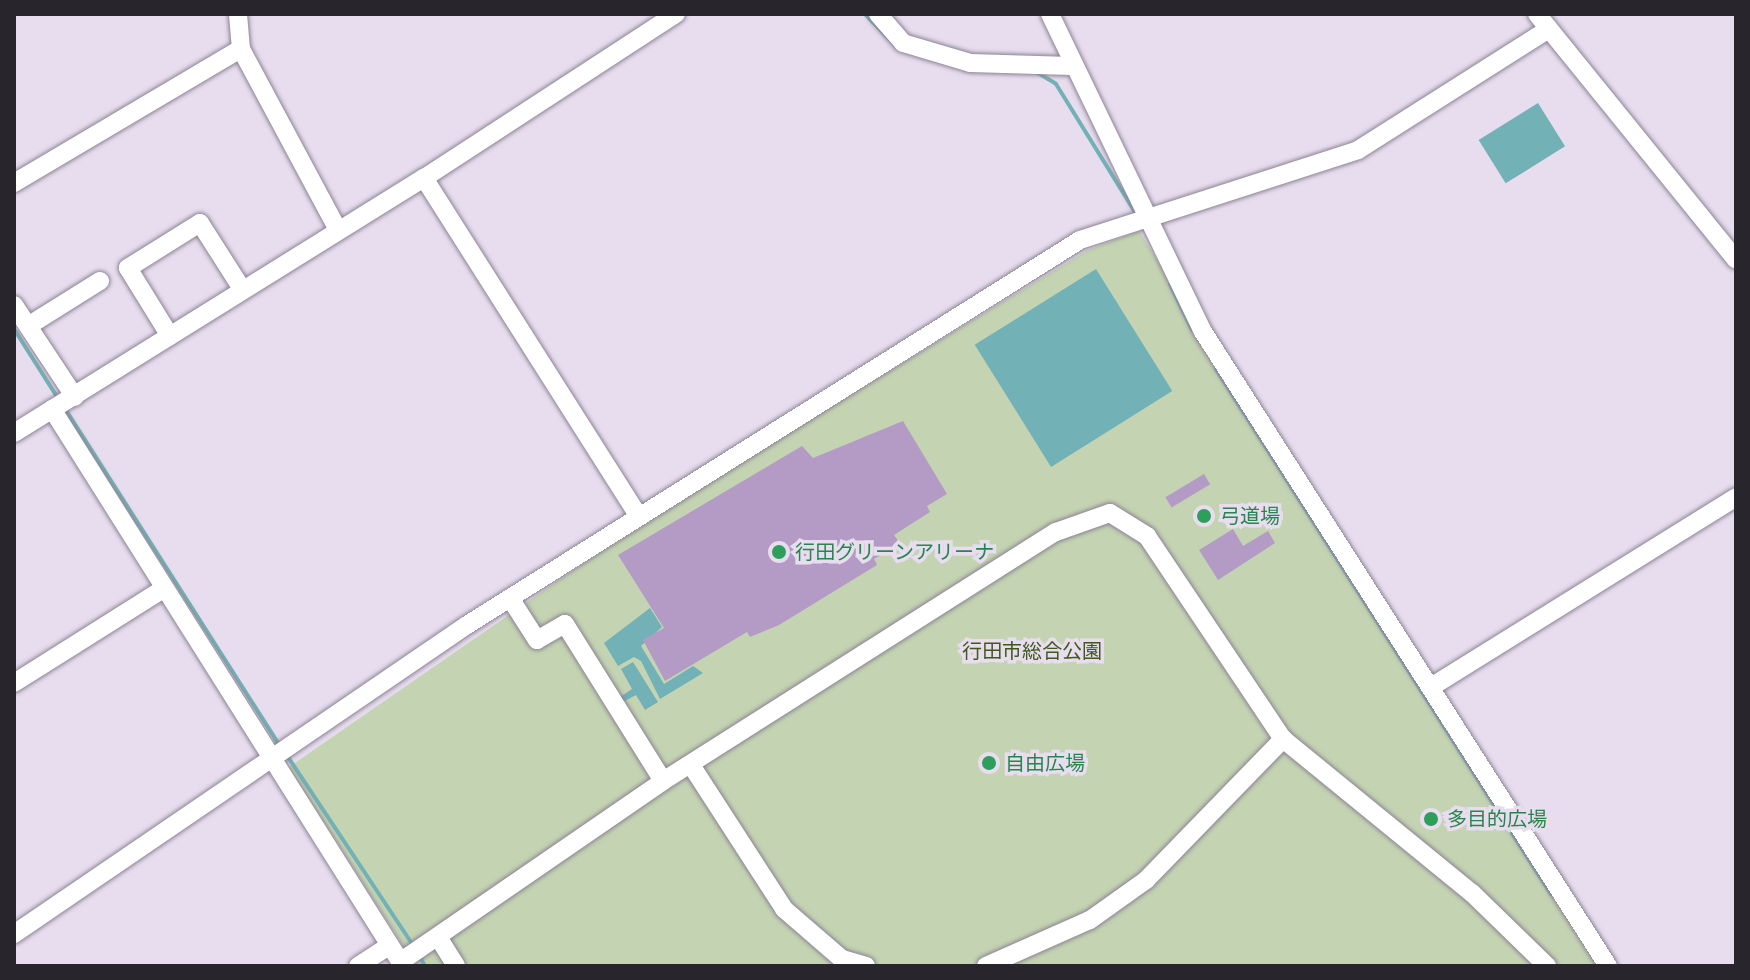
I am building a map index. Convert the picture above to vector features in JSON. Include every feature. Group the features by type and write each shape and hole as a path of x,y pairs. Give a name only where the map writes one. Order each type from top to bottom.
{"street":[{"path":"238,14 241,49 337,228"},
{"path":"14,433 337,228 424,178 676,14"},
{"path":"878,14 903,43 970,63 1071,66"},
{"path":"1050,14 1071,66 1149,213 1202,330 1608,966"},
{"path":"1537,14 1736,260"},
{"path":"14,934 510,598 1080,240 1149,213 1281,180 1358,150 1549,29"},
{"path":"14,183 241,49"},
{"path":"424,178 639,517"},
{"path":"170,336 128,268 200,223 242,289"},
{"path":"28,326 100,281"},
{"path":"14,305 75,397"},
{"path":"52,409 402,964 663,781 1056,532 1110,513 1147,536 1283,739 1472,893 1547,966"},
{"path":"1431,687 1736,497"},
{"path":"14,683 163,589"},
{"path":"510,598 537,640 565,624 663,781"},
{"path":"986,966 1090,920 1146,880 1283,739"},
{"path":"691,765 784,909 842,959 866,966"},
{"path":"438,937 456,966"},
{"path":"358,966 390,945"}],"green space":[{"name":"行田市総合公園","path":"1139,231 1599,966 416,966 289,767 642,523 1088,250"}],"shaded area":[{"path":"1538,103 1565,146 1506,183 1479,140"},
{"path":"1096,269 1172,391 1051,467 975,345"},
{"path":"650,608 662,627 641,646 664,684 693,666 703,673 660,699 641,661 634,657 618,666 604,643"},
{"path":"633,662 658,702 645,710 636,695 623,702 620,697 632,689 621,669"}],"building":[{"path":"903,421 947,494 927,506 930,512 894,535 900,543 874,559 877,565 779,625 750,637 747,632 665,681 643,640 664,628 618,555 802,446 813,458"},
{"path":"1204,474 1210,484 1172,507 1165,497"},
{"path":"1233,529 1243,546 1268,531 1275,543 1218,580 1199,550"}],"waterway":[{"path":"865,14 896,46"},
{"path":"1038,73 1056,84 1135,212"},
{"path":"1170,284 1192,330"},
{"path":"14,329 59,400"},
{"path":"1216,369 1551,894"},
{"path":"64,407 281,747"},
{"path":"286,754 414,947"},
{"path":"418,954 425,966"}],"place":[{"name":"弓道場","path":"1204,516"},
{"name":"行田グリーンアリーナ","path":"779,552"},
{"name":"自由広場","path":"989,763"},
{"name":"多目的広場","path":"1431,819"}]}
